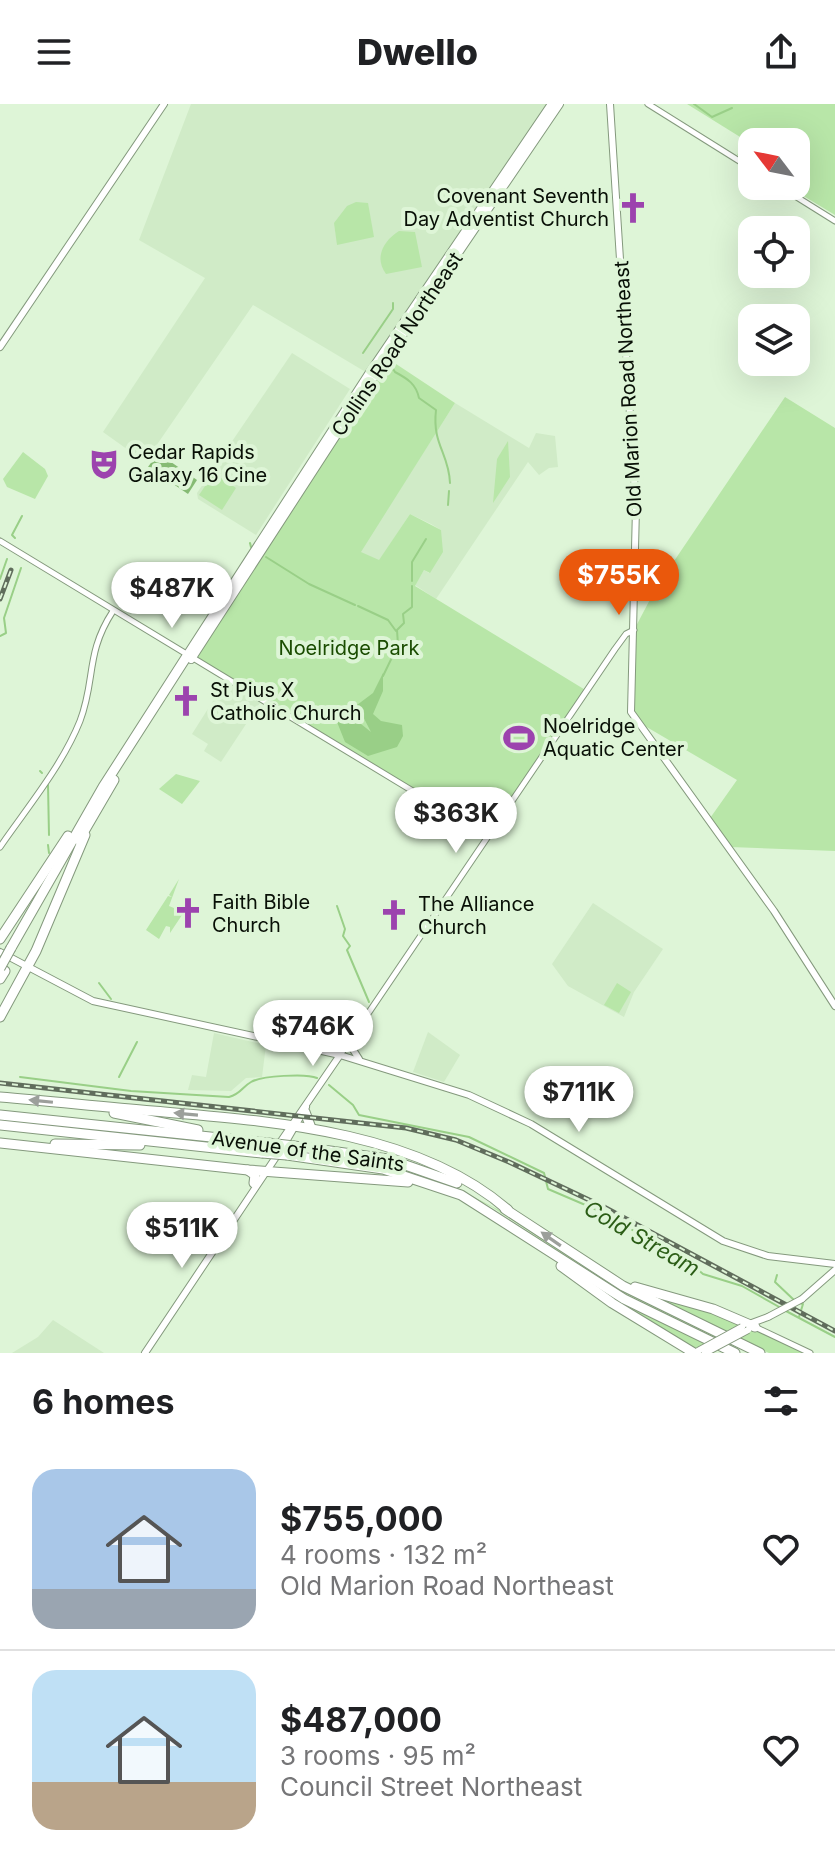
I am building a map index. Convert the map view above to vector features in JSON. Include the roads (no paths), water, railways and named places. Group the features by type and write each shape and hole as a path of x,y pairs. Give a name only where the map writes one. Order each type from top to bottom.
{"highway":[{"name":"Collins Road Northeast","path":"1,971 261,540 552,104"},
{"name":"Collins Road Northeast","path":"14,949 103,787 239,586 373,378 559,104"},
{"name":"Collins Road Northeast","path":"239,586 263,544 261,540"},
{"path":"0,1017 27,968 76,854 119,772"},
{"path":"0,939 103,787"},
{"path":"0,1096 294,1125 419,1158 480,1189 508,1210"},
{"path":"68,1104 248,1141"},
{"path":"305,1110 306,1124 313,1130"},
{"name":"Avenue of the Saints","path":"0,1115 364,1155 426,1170 508,1210 595,1269 652,1302 760,1353"},
{"name":"Avenue of the Saints","path":"0,1125 287,1155 383,1169 433,1184 476,1203 615,1294 735,1353"},
{"path":"4,1143 184,1145"},
{"path":"4,1143 248,1170 400,1179 476,1203"},
{"path":"248,1170 255,1175 254,1183"},
{"path":"529,1237 596,1292 682,1349 696,1352"},
{"path":"595,1269 643,1290 713,1309 748,1327"}],"main road":[{"path":"0,347 89,209 164,104"},
{"name":"Old Marion Road Northeast","path":"610,105 635,487 630,701 633,719 774,911 835,1006"},
{"path":"0,952 93,1001 340,1055 469,1095 520,1118 723,1241 766,1256 835,1267 826,1281 802,1299 696,1352"},
{"path":"352,1037 352,1051 362,1062"},
{"path":"145,1353 340,1055"},
{"path":"243,1203 264,1171"},
{"path":"815,1262 827,1270 826,1281"}],"street":[{"path":"648,104 738,160"},
{"path":"801,200 835,221"},
{"path":"0,541 487,836"},
{"path":"0,847 75,732 88,695 94,645 113,611"},
{"path":"340,1055 623,638 634,630"},
{"path":"768,1317 766,1328 772,1334"},
{"path":"748,1327 772,1334 810,1353"}],"waterway":[{"path":"694,104 712,117 732,108"},
{"path":"363,353 393,309 393,303"},
{"path":"389,362 395,372 414,385 419,398 436,410 436,432 450,483"},
{"path":"448,505 449,491"},
{"path":"15,538 12,535 22,516"},
{"path":"412,581 412,562 426,539"},
{"path":"250,543 251,547"},
{"path":"266,557 309,584 355,605"},
{"path":"0,579 7,559"},
{"path":"0,636 6,633 4,618 21,568"},
{"path":"383,676 398,645 397,630 404,623 403,614 412,607 412,586"},
{"path":"358,606 388,620 396,631"},
{"path":"48,785 49,835"},
{"path":"48,845 49,853"},
{"path":"337,906 345,929 343,936 350,946 347,950 369,1002"},
{"path":"99,983 111,999"},
{"path":"119,1077 137,1042"},
{"name":"Cold Stream","path":"20,1077 131,1091 229,1097 251,1082 264,1078 294,1075 317,1078"},
{"name":"Cold Stream","path":"329,1085 353,1105 359,1115 469,1137 544,1173 548,1189 597,1210 689,1262 703,1274 742,1286 781,1308"},
{"path":"777,1275 775,1282 794,1300"},
{"path":"799,1303 803,1304 799,1317"},
{"name":"Cold Stream","path":"786,1311 835,1337"}],"railway":[{"path":"0,599 11,570"},
{"path":"0,1083 406,1128 456,1140 604,1207 835,1331"}],"place":[{"name":"Covenant Seventh Day Adventist Church","path":"633,208"},
{"name":"Cedar Rapids Galaxy 16 Cine","path":"104,464"},
{"name":"St Pius X Catholic Church","path":"186,701"},
{"name":"Noelridge Aquatic Center","path":"519,738"},
{"name":"Faith Bible Church","path":"188,913"},
{"name":"The Alliance Church","path":"394,915"}],"park label":[{"name":"Noelridge Park","path":"349,648"}]}
